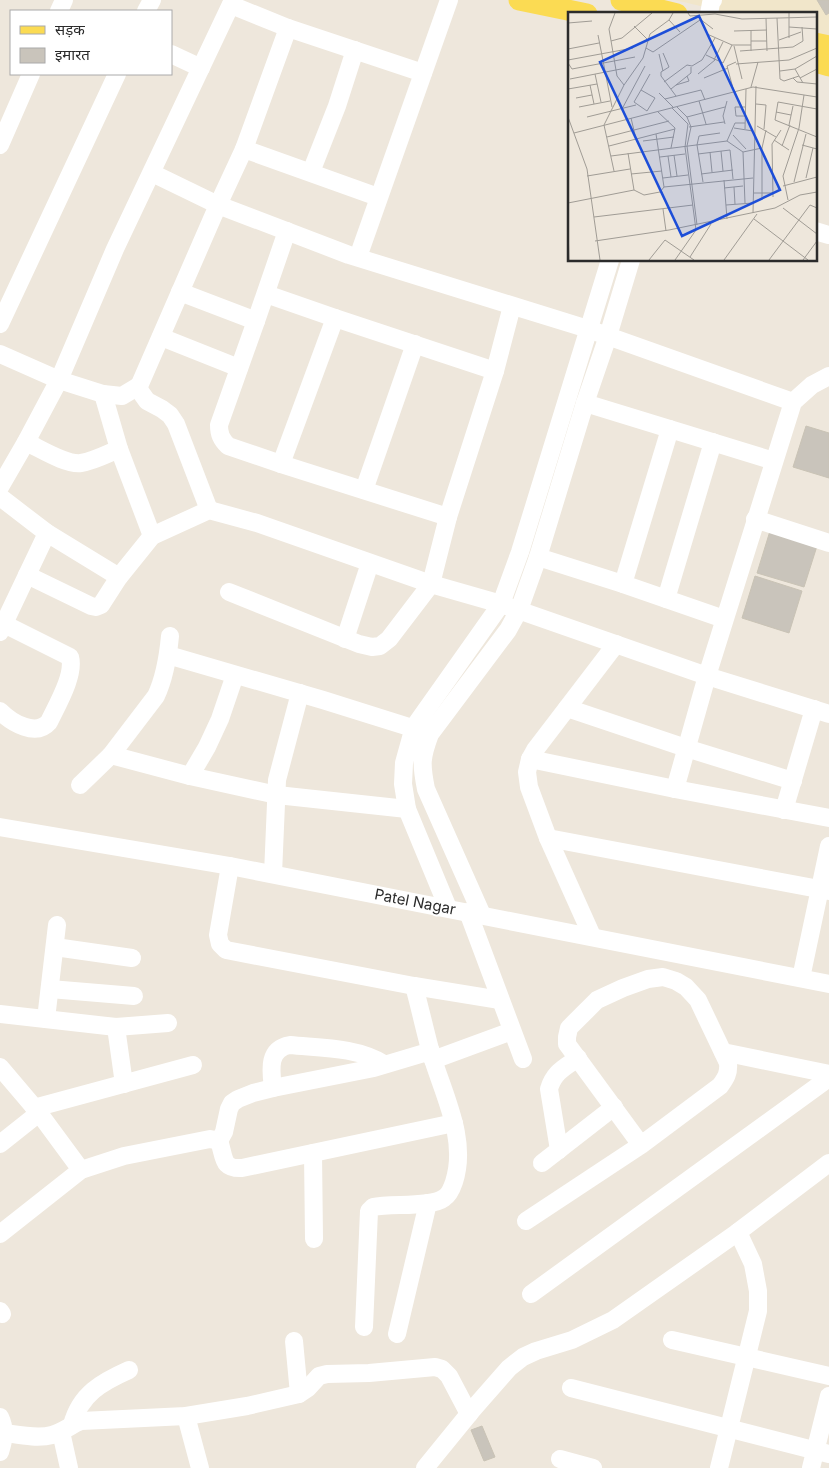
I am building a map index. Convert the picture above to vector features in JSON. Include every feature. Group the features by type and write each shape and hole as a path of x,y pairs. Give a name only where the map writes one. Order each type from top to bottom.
{"main road":[{"path":"519,0 577,12"},
{"path":"620,0 669,12"},
{"path":"816,43 829,46"},
{"path":"816,62 829,66"}],"street":[{"path":"358,257 449,0"},
{"path":"709,12 713,0"},
{"path":"0,487 59,380 115,250 232,3 288,28 423,73"},
{"path":"0,354 59,380 103,394 122,396 137,387 143,378 244,148 288,28"},
{"path":"311,172 337,106 355,50"},
{"path":"172,54 202,68"},
{"path":"0,145 31,75"},
{"path":"0,324 117,75"},
{"path":"244,148 378,197"},
{"path":"152,172 218,206 287,232 358,257 588,329 793,402"},
{"path":"816,231 829,235"},
{"path":"287,232 219,425 219,434 222,440 228,446 448,518"},
{"path":"448,908 408,809 403,784 404,763 422,730 501,604 520,552 610,261"},
{"path":"523,1059 500,1000 475,913 426,789 422,770 422,730 508,630 519,610 538,557 631,261"},
{"path":"180,292 256,321"},
{"path":"266,294 495,371"},
{"path":"229,592 359,644 372,647 380,646 389,639 431,584 448,518 495,371 512,306"},
{"path":"281,464 335,318"},
{"path":"161,337 239,368"},
{"path":"364,490 415,344"},
{"path":"675,789 724,619 793,402 812,385 829,376"},
{"path":"137,387 147,401 170,415 176,424 209,510"},
{"path":"103,394 118,449 152,536"},
{"path":"585,402 774,461"},
{"path":"623,584 670,429"},
{"path":"26,442 57,457 79,463 118,449"},
{"path":"666,599 714,442"},
{"path":"0,496 47,533 119,577"},
{"path":"27,575 96,607 101,605 119,577 152,536 209,510 257,523 431,584 501,604 707,676 822,712 793,781 784,810"},
{"path":"755,519 829,543"},
{"path":"0,711 23,726 36,730 45,727 69,677 70,657 2,628 47,533"},
{"path":"538,557 724,619"},
{"path":"345,639 370,563"},
{"path":"80,785 110,755 156,696 161,686 170,636"},
{"path":"592,936 548,838 529,787 527,772 530,759 535,750 616,644"},
{"path":"168,655 422,730"},
{"path":"190,776 220,719 235,674"},
{"path":"273,874 277,780 300,693"},
{"path":"566,708 793,781"},
{"path":"110,755 190,776 277,795 408,809"},
{"path":"530,759 829,818"},
{"name":"Patel Nagar","path":"0,830 230,866 829,984"},
{"path":"548,838 825,890"},
{"path":"801,978 825,890 829,846"},
{"path":"230,866 218,934 220,944 226,950 414,986 500,1000"},
{"path":"46,1019 57,925"},
{"path":"54,947 132,958"},
{"path":"669,979 672,952"},
{"path":"526,1221 641,1145 720,1086 726,1078 729,1071 728,1063 698,1000 676,981 663,977 648,979 597,1000 569,1028 566,1036 568,1044 641,1145"},
{"path":"364,1327 369,1211 373,1207 380,1205 437,1202 445,1198 451,1189 457,1172 458,1148 454,1123 432,1056 414,986"},
{"path":"50,988 134,996"},
{"path":"0,1014 116,1027 168,1023"},
{"path":"116,1027 124,1084"},
{"path":"454,1123 242,1168 228,1166 224,1161 219,1142 224,1132 232,1103 253,1093 374,1068 384,1064 432,1056 512,1031"},
{"path":"273,1088 271,1072 273,1056 277,1049 283,1046 344,1050 374,1058 384,1064"},
{"path":"723,1052 829,1076"},
{"path":"559,1150 548,1089 557,1073 578,1058"},
{"path":"0,1144 36,1111 193,1065"},
{"path":"0,1068 81,1170"},
{"path":"531,1294 829,1076"},
{"path":"542,1163 614,1107"},
{"path":"0,1234 81,1170 133,1154 210,1139 219,1142"},
{"path":"313,1153 314,1239"},
{"path":"430,1466 469,1414 510,1368 523,1357 572,1340 613,1320 738,1232 829,1163"},
{"path":"398,1334 428,1203"},
{"path":"719,1468 758,1311 758,1290 753,1264 738,1232"},
{"path":"672,1340 829,1376"},
{"path":"294,1341 299,1394"},
{"path":"0,1452 2,1425 37,1437 51,1436 81,1421 186,1416 247,1406 299,1394 308,1388 319,1376 327,1374 369,1373 435,1367 442,1369 449,1376 469,1414"},
{"path":"69,1468 66,1428 75,1413 96,1387 128,1370"},
{"path":"571,1388 729,1429 818,1458 829,1396"},
{"path":"186,1416 200,1468"},
{"path":"560,1460 593,1468"}],"shaded area":[{"path":"675,0 829,0 829,36 816,33 816,12 726,12"}],"building":[{"path":"817,0 829,0 829,13 826,15"},
{"path":"806,426 829,433 829,478 793,467"},
{"path":"770,531 817,546 804,587 757,573"},
{"path":"755,576 802,591 789,633 742,618"},
{"path":"482,1426 495,1457 484,1461 471,1430"}]}
